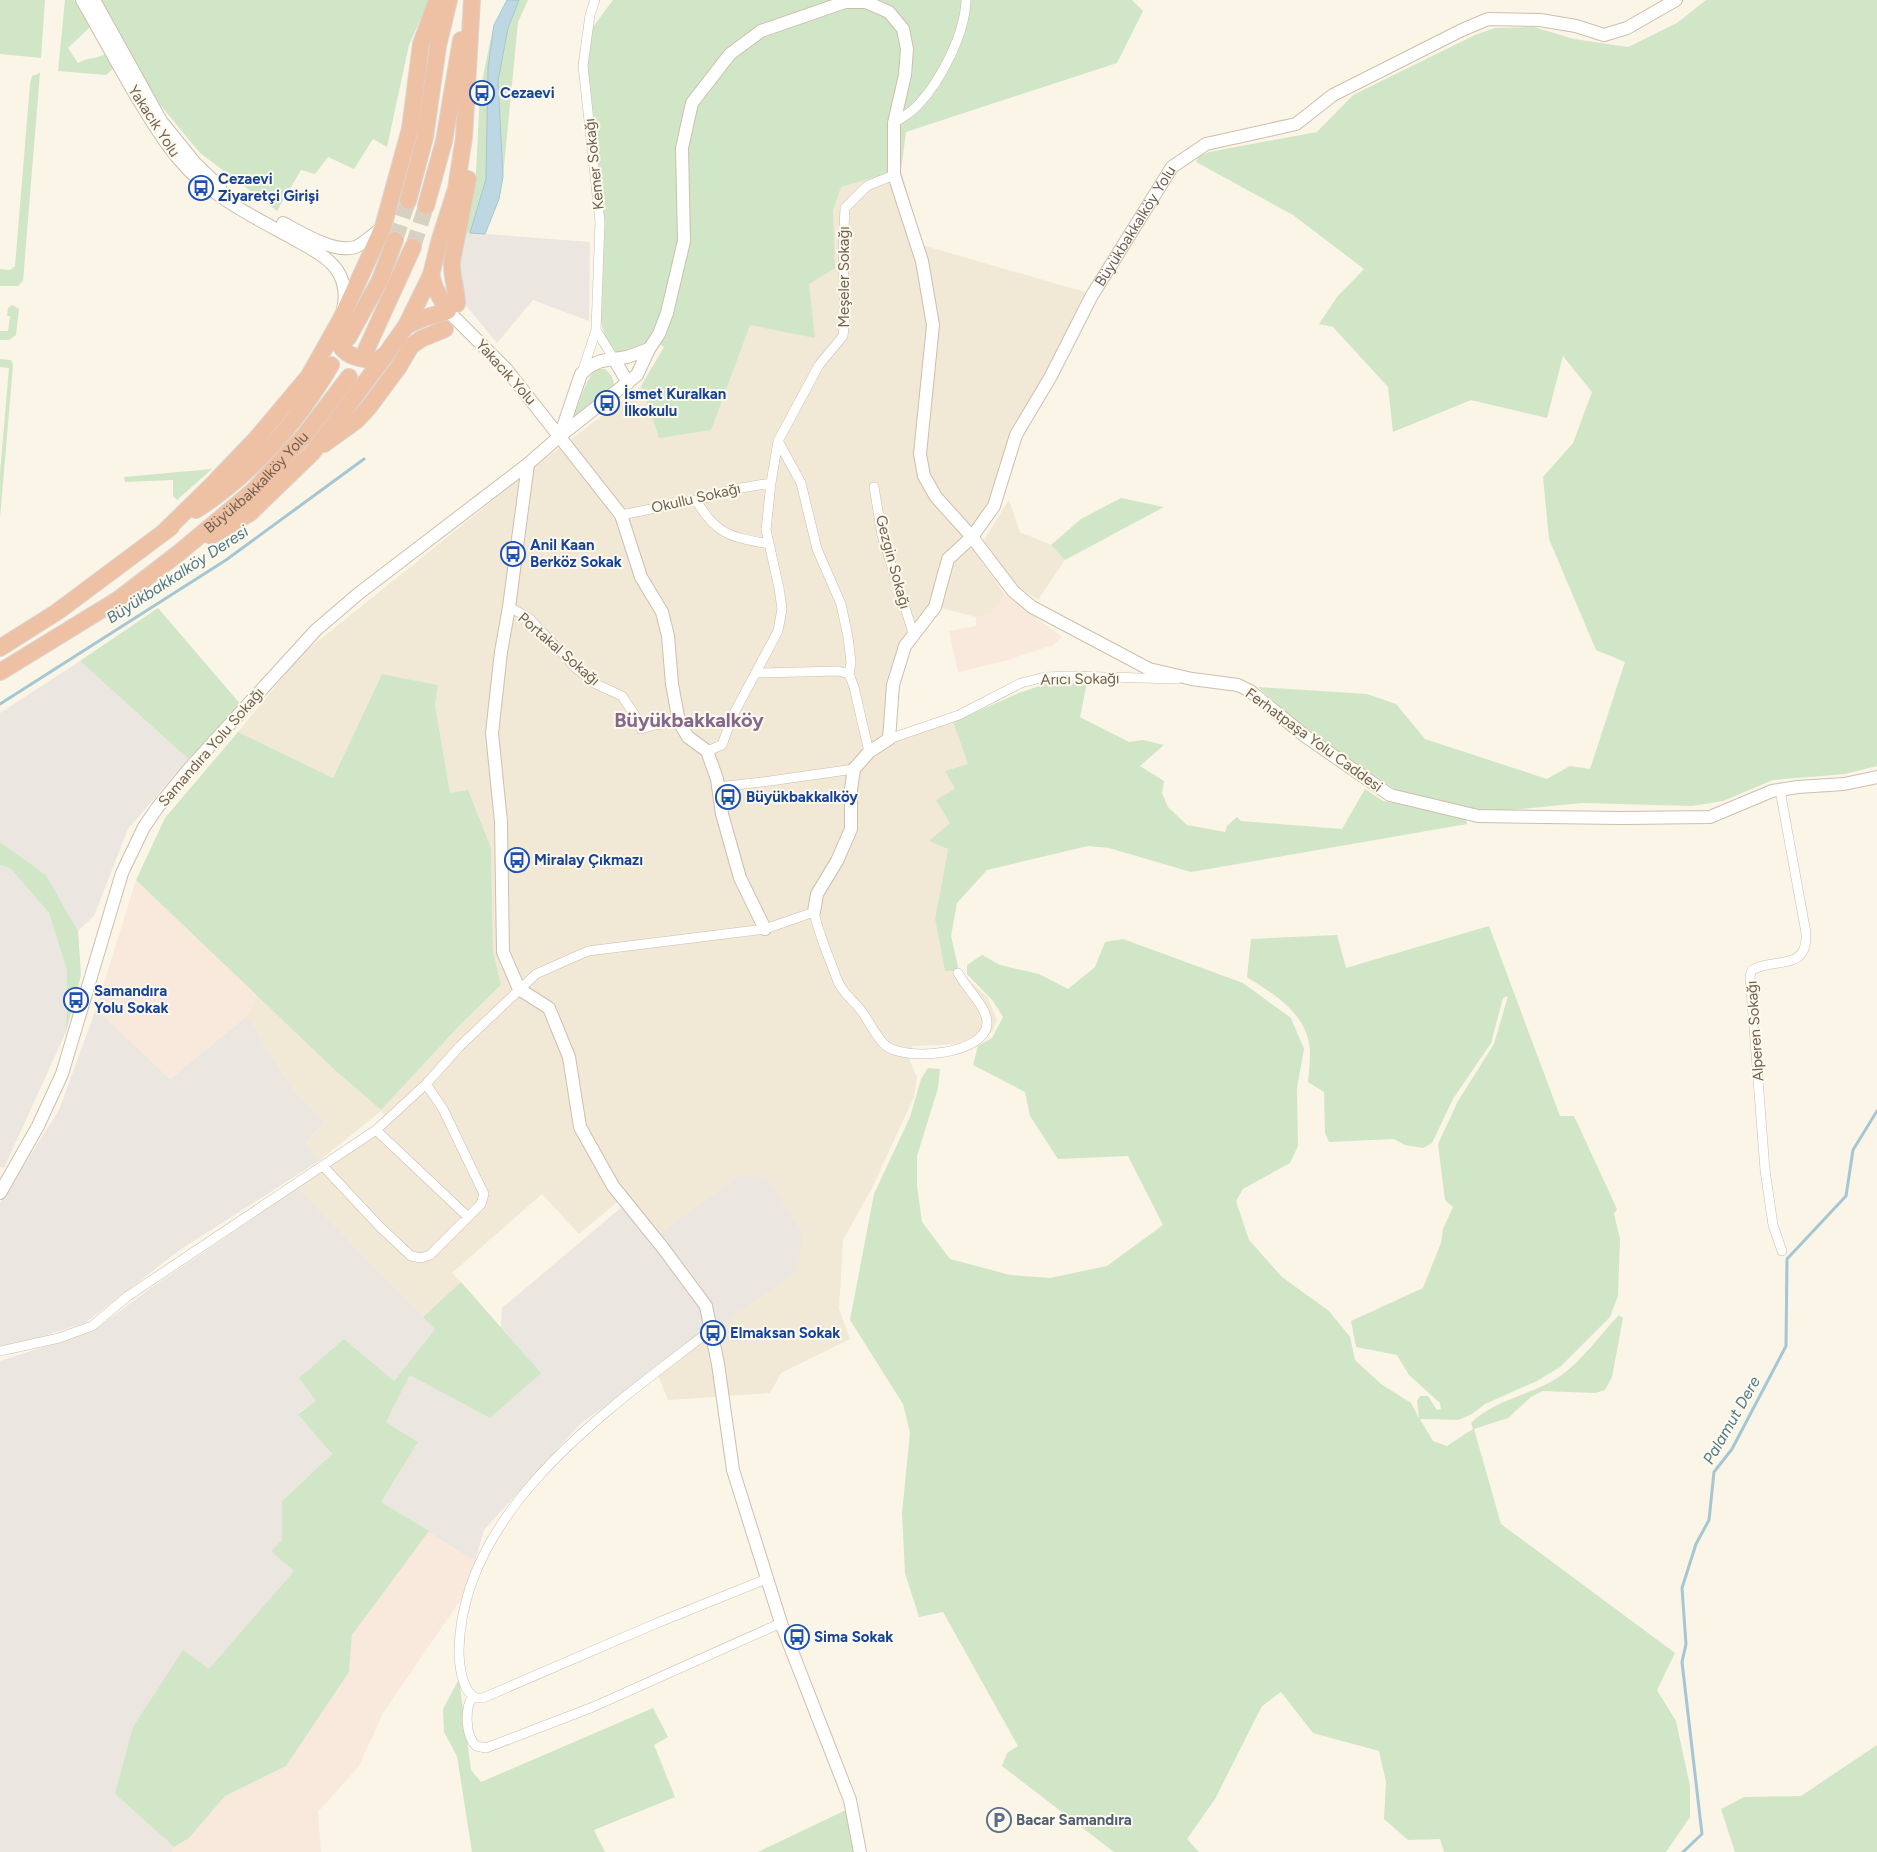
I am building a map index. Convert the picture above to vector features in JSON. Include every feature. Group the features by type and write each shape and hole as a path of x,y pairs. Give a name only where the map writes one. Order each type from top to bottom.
{"highway":[{"path":"164,532 256,439 309,376 341,319 383,226 410,129 421,44 437,0"},
{"path":"408,201 425,137 438,46 449,0"},
{"path":"312,453 406,326 432,274 440,239 456,189 464,137 470,0"},
{"path":"426,206 444,141 470,0"},
{"path":"452,308 457,292 451,272 452,261 470,170 469,152 464,137"},
{"path":"383,226 401,208 417,207 430,213 437,225 440,239"},
{"path":"348,338 380,280 395,240"},
{"path":"366,350 414,247"},
{"path":"432,274 435,288 452,308"},
{"path":"406,326 452,308"},
{"path":"341,319 339,342 346,352 364,360 376,361 386,354"},
{"path":"180,552 222,530 250,512 312,453 356,421 369,408 398,368 411,346 421,338 445,329"},
{"name":"Büyükbakkalköy Yolu","path":"0,648 58,612 164,532 221,494 258,462 285,432 315,392 331,366"},
{"name":"Büyükbakkalköy Yolu","path":"0,672 119,599 180,552 253,491 304,436 349,377"}],"main road":[{"name":"Yakacık Yolu","path":"82,0 158,132 189,171 217,194 316,252 330,262 337,270 344,285 345,302 341,319"},
{"name":"Yakacık Yolu","path":"94,0 161,121 195,163 217,185 271,218 313,239 339,247 355,247 383,226"},
{"name":"Büyükbakkalköy Yolu","path":"890,739 893,685 905,646 935,607 948,559 972,537 994,506 1016,435 1051,376 1091,297 1172,167 1206,144 1296,124 1333,95 1462,30 1488,19 1540,20 1576,26 1604,35 1627,28 1676,0"},
{"name":"Ferhatpaşa Yolu Caddesi","path":"560,436 636,375 649,349 660,334 667,313 684,241 682,148 692,102 730,54 760,31 844,2 866,2 889,12 903,28 907,49 905,75 894,123 894,175 922,261 933,325 920,454 924,476 936,497 972,537 1013,591 1032,607 1149,669 1192,679 1238,685 1250,691 1305,736 1390,796 1478,816 1710,817 1772,791 1844,784 1877,777"},
{"name":"Yakacık Yolu","path":"452,308 507,370 622,515"},
{"path":"581,374 590,366 638,354 649,349"},
{"path":"614,359 628,383"},
{"name":"Kemer Sokağı","path":"560,436 581,374"},
{"name":"Samandıra Yolu Sokağı","path":"0,1193 38,1126 59,1082 122,873 144,827 157,808 188,770 316,630 358,594 528,464 560,436"},
{"path":"528,464 509,607 501,652 492,733 501,822 503,952 519,989 549,1008 569,1057 580,1128 613,1186 663,1248 706,1306 718,1364 732,1470 781,1623 850,1800 860,1852"},
{"path":"622,515 641,577 662,612 668,636 672,684 679,722 688,737 707,751 718,787 722,814 740,878 765,929"},
{"path":"814,912 816,894 837,861 851,829 851,790 854,769 869,752 890,739"}],"street":[{"name":"Kemer Sokağı","path":"581,374 596,330 600,222 583,66 594,0"},
{"path":"894,123 918,105 937,81 960,33 966,0"},
{"name":"Meşeler Sokağı","path":"707,751 722,745 733,716 778,631 782,609 766,530 770,483 778,441 819,365 843,336 846,315 843,250 845,208 867,186 894,175"},
{"path":"596,330 614,359"},
{"path":"778,441 801,483 817,549 841,604 851,662 849,674 854,687 869,752"},
{"name":"Okullu Sokağı","path":"622,515 696,500 735,489 770,483"},
{"name":"Gezgin Sokağı","path":"874,487 882,535 914,636"},
{"path":"696,500 705,516 718,529 738,538 769,544"},
{"name":"Portakal Sokağı","path":"509,607 529,618 576,668 596,684 622,696 636,717 641,729 679,722"},
{"path":"757,673 838,671 849,674"},
{"name":"Arıcı Sokağı","path":"890,739 959,715 1021,683 1045,677 1192,679"},
{"path":"718,787 854,769"},
{"name":"Alperen Sokağı","path":"1780,790 1806,933 1806,945 1802,954 1793,960 1758,967 1752,970 1750,976 1765,1170 1773,1225 1782,1251"},
{"path":"0,1351 59,1338 92,1326 128,1296 376,1130 426,1084 460,1046 536,974 588,951 765,929 814,912 817,930 841,988 861,1010 885,1045 899,1052 910,1054 944,1053 964,1047 982,1036 987,1024 984,1012 958,973"},
{"path":"323,1166 380,1227 411,1256 421,1258 430,1255 481,1204 484,1197 483,1190 443,1109 426,1084"},
{"path":"376,1130 468,1217"},
{"path":"711,1330 581,1435 541,1476 497,1531 483,1556 471,1586 460,1637 460,1666 467,1691 472,1697 483,1698 656,1623 766,1579"},
{"path":"472,1697 467,1710 470,1738 476,1746 486,1748 593,1706 781,1623"}],"shaded area":[{"path":"901,170 922,245 1085,292 989,501 971,531 944,559 931,606 900,644 891,741 953,722 968,764 945,771 955,789 950,823 930,841 948,849 935,918 945,971 960,972 988,998 997,1020 992,1032 964,1044 912,1046 909,1059 917,1077 914,1097 872,1188 843,1240 839,1309 850,1339 781,1373 770,1393 668,1400 656,1370 738,1176 657,1235 629,1201 617,1202 579,1234 542,1194 452,1273 461,1282 423,1317 298,1188 389,1121 381,1111 319,1161 306,1142 325,1123 293,1090 247,1016 257,994 336,1071 381,1110 460,1025 501,985 493,950 491,848 450,793 435,705 438,685 382,674 333,778 238,732 302,654 532,469 641,386 659,438 750,325 809,284 841,187"},
{"path":"461,232 590,242 589,321 533,300 497,343 460,298 455,266"},
{"path":"1009,500 1020,532 1051,545 1065,560 1038,600 1014,584 984,540"},
{"path":"968,548 972,549 1005,594 991,613 976,617 938,607 953,561"},
{"path":"1005,594 1062,637 1053,645 1004,661 958,672 949,631 976,626 976,617 991,613"},
{"path":"80,661 188,759 128,829 94,916 78,931 46,875 0,842 0,713"},
{"path":"0,865 10,868 49,913 67,971 66,1032 4,1168 0,1167"},
{"path":"136,880 257,994 247,1016 170,1079 96,1009"},
{"path":"96,1009 170,1079 247,1016 293,1090 325,1123 306,1142 319,1161 181,1249 85,1323 21,1343 0,1346 0,1203 59,1110"},
{"path":"738,1176 766,1177 803,1234 796,1272 581,1423 484,1530 475,1561 381,1502 418,1442 386,1422 410,1375 540,1373 501,1327 502,1308 629,1201 657,1235"},
{"path":"298,1188 435,1329 394,1381 317,1401 298,1413 332,1454 282,1501 282,1540 294,1571 209,1670 183,1650 115,1794 174,1847 171,1852 0,1852 0,1361 93,1331 151,1288"},
{"path":"429,1531 475,1561 475,1579 383,1713 359,1766 318,1812 321,1852 171,1852 174,1847 189,1838 225,1796 286,1766 349,1672 352,1635"}],"green space":[{"path":"0,0 45,0 41,58 0,54"},
{"path":"65,0 74,0 90,27 68,48 78,63 105,54 114,68 106,75 58,71"},
{"path":"101,0 429,0 409,45 387,147 373,139 354,169 328,157 315,174 301,170 277,211 200,153 157,101"},
{"path":"519,0 528,0 518,22 503,177 498,81 508,28"},
{"path":"613,0 1132,0 1143,11 1117,63 906,132 901,170 841,187 833,211 835,268 809,284 815,338 750,325 711,430 659,438 641,386 664,347 651,338 635,353 611,356 600,319 600,233 583,83 590,31"},
{"path":"1706,0 1877,0 1877,766 1845,774 1773,780 1723,801 1692,806 1582,803 1500,811 1481,810 1396,790 1302,727 1258,687 1367,694 1396,704 1425,739 1547,779 1570,766 1590,769 1625,662 1596,650 1549,539 1543,477 1573,443 1592,392 1563,356 1547,418 1471,400 1393,432 1388,387 1333,327 1319,324 1337,297 1364,269 1293,215 1196,162 1198,157 1209,152 1317,132 1353,95 1475,35 1495,28 1534,27 1574,39 1628,47 1677,23"},
{"path":"494,23 488,67 486,179 470,233 461,232 476,173 480,91"},
{"path":"40,73 23,281 18,286 0,286 0,269 10,270 15,266 30,84 32,76"},
{"path":"12,305 19,309 16,335 9,340 0,340 0,331 8,331 10,316 7,316 8,308"},
{"path":"0,359 11,360 13,365 0,518 0,473 9,368 0,367"},
{"path":"596,369 605,369 610,374 614,385 613,392 571,421 585,387"},
{"path":"212,469 177,500 173,496 173,480 125,482 124,477"},
{"path":"1121,498 1164,507 1065,560 1051,545 1081,519"},
{"path":"158,608 242,706 188,759 80,661"},
{"path":"382,674 438,685 435,705 450,793 468,790 491,848 493,950 501,985 460,1025 381,1110 336,1071 136,880 165,818 238,732 333,778"},
{"path":"1087,683 1080,717 1129,742 1143,740 1164,745 1140,766 1164,781 1162,793 1168,807 1187,825 1225,832 1227,826 1237,817 1241,821 1342,829 1365,789 1383,801 1466,818 1467,824 1191,872 1109,848 1088,846 987,870 957,903 951,936 959,971 945,971 935,919 948,849 929,841 950,823 936,800 955,789 945,771 968,764 953,722 1019,693 1045,684"},
{"path":"0,842 46,875 78,931 81,975 66,1032 67,971 49,913 10,868 0,865"},
{"path":"1489,926 1560,1116 1574,1116 1617,1209 1614,1214 1620,1239 1618,1296 1610,1317 1560,1367 1537,1381 1485,1404 1472,1414 1458,1420 1420,1419 1433,1441 1447,1446 1473,1429 1471,1423 1492,1408 1540,1387 1563,1374 1571,1368 1619,1315 1623,1318 1612,1377 1605,1390 1595,1393 1543,1391 1531,1397 1508,1418 1474,1429 1501,1524 1675,1653 1657,1690 1676,1721 1690,1786 1690,1817 1666,1852 1444,1852 1440,1839 1408,1840 1384,1819 1386,1782 1379,1751 1313,1733 1281,1692 1262,1706 1215,1799 1187,1839 1199,1852 1114,1852 1002,1766 1007,1753 1018,1746 943,1612 919,1617 905,1573 902,1513 910,1433 903,1404 850,1320 874,1194 910,1117 921,1079 928,1068 940,1069 938,1088 917,1156 917,1186 922,1222 950,1259 1010,1275 1050,1278 1107,1266 1163,1225 1128,1156 1058,1159 1030,1116 1025,1092 973,1065 978,1046 992,1038 1003,1017 993,1001 967,974 967,965 982,955 1000,965 1039,974 1068,989 1095,967 1105,942 1123,939 1243,983 1291,1018 1304,1049 1297,1088 1298,1146 1290,1163 1243,1189 1236,1201 1249,1240 1282,1277 1329,1311 1350,1337 1355,1360 1381,1384 1411,1403 1419,1418 1417,1401 1420,1396 1428,1396 1437,1410 1441,1409 1440,1403 1409,1375 1397,1355 1356,1347 1351,1321 1423,1288 1441,1243 1443,1229 1453,1207 1445,1200 1438,1144 1458,1101 1494,1044 1508,996 1503,998 1491,1043 1453,1099 1432,1143 1423,1148 1405,1145 1394,1139 1329,1142 1325,1133 1324,1092 1308,1082 1310,1051 1308,1038 1303,1026 1297,1016 1279,999 1247,977 1251,939 1337,935 1346,968"},
{"path":"461,1282 541,1373 490,1418 410,1375 386,1422 418,1442 381,1502 429,1531 352,1635 349,1672 286,1766 225,1796 189,1838 174,1847 115,1794 133,1727 183,1650 209,1669 294,1571 271,1551 282,1540 282,1501 332,1454 298,1414 316,1401 299,1378 344,1339 394,1381 435,1329 423,1317"},
{"path":"459,1679 471,1770 481,1782 653,1708 668,1737 654,1745 675,1797 594,1830 605,1852 472,1852 457,1756 444,1732 443,1709"},
{"path":"1877,1745 1877,1852 1735,1852 1721,1809 1744,1797 1801,1796"},
{"path":"846,1810 855,1852 758,1852"}],"water":[{"path":"507,0 519,0 508,28 498,81 503,177 499,199 485,234 470,233 486,179 488,67 494,25"}],"waterway":[{"name":"Büyükbakkalköy Deresi","path":"0,704 226,560 364,459"},
{"name":"Palamut Dere","path":"1683,1852 1702,1834 1682,1662 1686,1644 1682,1588 1696,1544 1709,1520 1714,1472 1732,1449 1786,1346 1787,1259 1846,1196 1853,1150 1877,1111"}],"tunnel":[{"path":"395,240 408,201"},
{"path":"413,247 426,206"}],"place":[{"name":"Cezaevi","path":"482,93"},
{"name":"Cezaevi Ziyaretçi Girişi","path":"201,188"},
{"name":"İsmet Kuralkan İlkokulu","path":"607,403"},
{"name":"Anil Kaan Berköz Sokak","path":"513,554"},
{"name":"Büyükbakkalköy","path":"728,797"},
{"name":"Miralay Çıkmazı","path":"517,860"},
{"name":"Samandıra Yolu Sokak","path":"76,1000"},
{"name":"Elmaksan Sokak","path":"713,1333"},
{"name":"Sima Sokak","path":"797,1637"},
{"name":"Bacar Samandıra","path":"999,1820"}],"district":[{"name":"Büyükbakkalköy","path":"689,720"}]}
